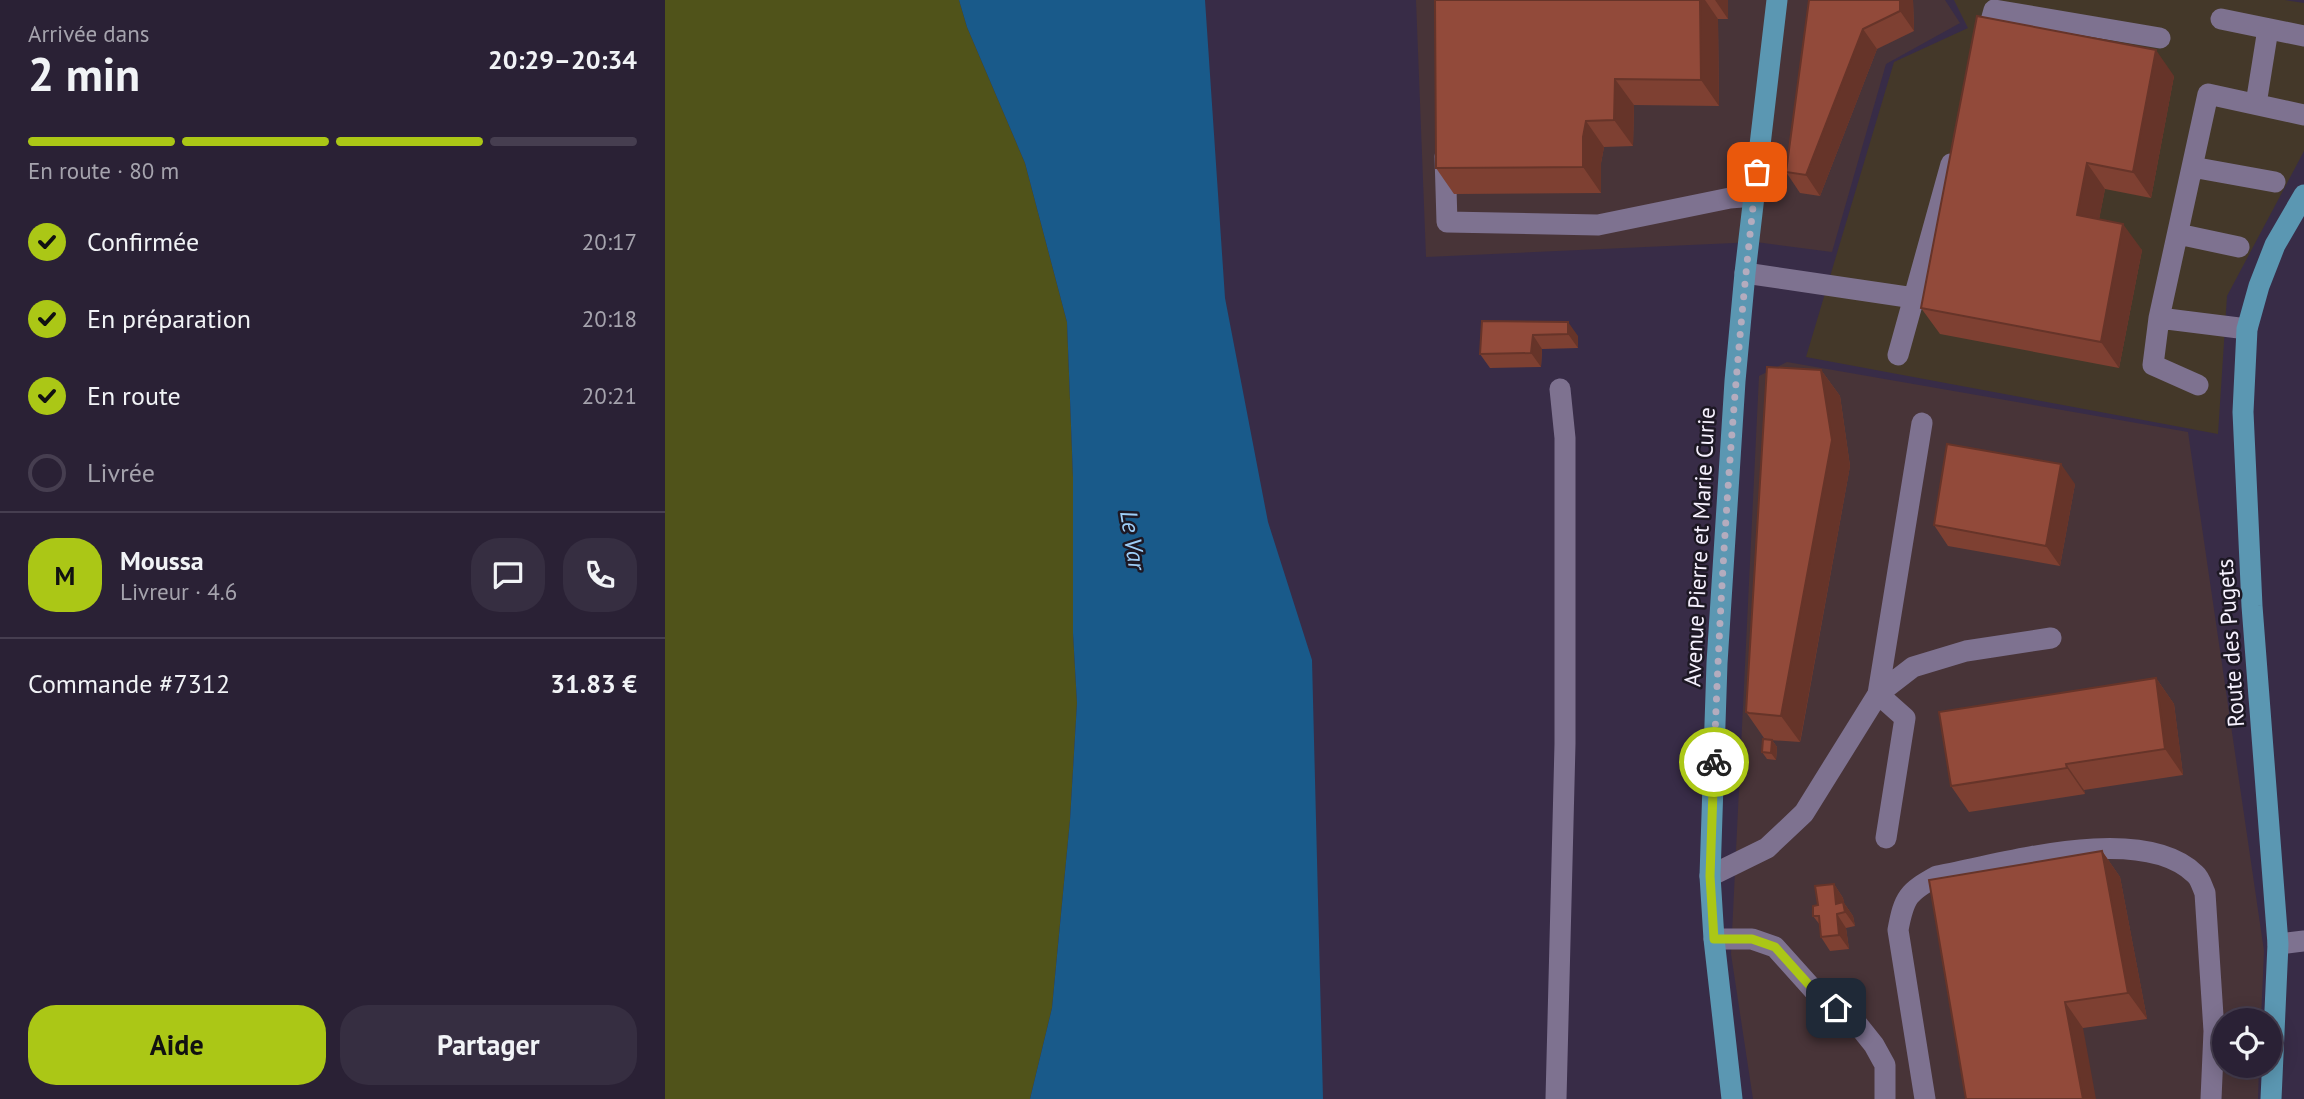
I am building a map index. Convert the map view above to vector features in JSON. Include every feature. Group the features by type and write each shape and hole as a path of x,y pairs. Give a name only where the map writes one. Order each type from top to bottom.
{"main road":[{"name":"Avenue Pierre et Marie Curie","path":"1732,1099 1714,939 1710,876 1718,650 1745,274 1777,0"},
{"name":"Route des Pugets","path":"2271,1099 2279,944 2252,606 2243,412 2247,329 2259,286 2275,245 2304,195"}],"street":[{"path":"1980,62 1994,9 2160,38"},
{"path":"2221,19 2304,36"},
{"path":"2256,104 2268,29"},
{"path":"2198,384 2153,365 2159,318 2208,94 2304,115"},
{"path":"1444,139 1447,222 1598,225 1730,198 1754,196"},
{"path":"1898,355 1958,141"},
{"path":"2192,167 2275,182"},
{"path":"2178,234 2239,247"},
{"path":"1745,274 1914,298"},
{"path":"2159,318 2247,329"},
{"path":"1556,1099 1565,744 1565,438 1560,389"},
{"path":"1878,694 1922,423"},
{"path":"1710,876 1767,848 1804,813 1878,694 1913,667 1966,651 2051,638"},
{"path":"1878,694 1905,718 1886,838"},
{"path":"1925,1099 1898,930 1902,906 1916,888 1937,876 2084,848 2131,849 2173,859 2197,875 2205,892 2214,1031 2211,1099"},
{"path":"1714,939 1752,939 1775,947 1819,996 1854,1020 1874,1045 1885,1065 1885,1099"},
{"path":"2279,944 2304,942"}],"shaded area":[{"path":"1416,0 1945,0 1960,23 1886,64 1832,252 1756,242 1426,257"},
{"path":"1954,0 2285,0 2304,3 2304,151 2227,296 2218,434 1806,357 1894,62 1968,28"},
{"path":"1787,362 2188,432 2264,951 2262,1008 2212,1008 2212,1078 2259,1078 2258,1099 1753,1099 1731,954 1759,376"}],"green space":[{"path":"665,0 959,0 967,27 1025,163 1067,322 1073,477 1073,633 1077,703 1070,820 1052,1008 1030,1099 665,1099"}],"water":[{"name":"Le Var","path":"959,0 1205,0 1225,298 1268,522 1312,660 1323,1099 1030,1099 1052,1008 1070,820 1077,703 1073,633 1073,477 1067,322 1025,163 967,27"}],"building":[{"path":"1435,0 1700,0 1701,80 1615,79 1614,120 1586,121 1583,167 1436,168"},
{"path":"1809,0 1900,0 1900,11 1863,29 1806,175 1786,172"},
{"path":"1977,16 2156,50 2133,172 2087,163 2077,215 2123,224 2101,342 1921,308"},
{"path":"1482,321 1568,322 1568,334 1533,335 1531,353 1480,354"},
{"path":"1767,367 1821,370 1832,440 1781,716 1746,712"},
{"path":"1947,444 2061,464 2046,546 1934,525"},
{"path":"2156,678 2165,749 1951,786 1939,712"},
{"path":"1763,739 1772,740 1771,753 1762,752"},
{"path":"2102,851 2128,993 2065,1002 2083,1099 1966,1099 1929,880"},
{"path":"1834,884 1836,904 1843,902 1845,912 1837,914 1839,935 1821,937 1819,916 1813,916 1813,906 1818,905 1815,886"}],"way so far":[{"path":"1714,762 1725,527 1745,274 1757,172"}],"route":[{"path":"1714,762 1710,876 1714,939 1752,939 1775,947 1819,996 1836,1008"}]}
